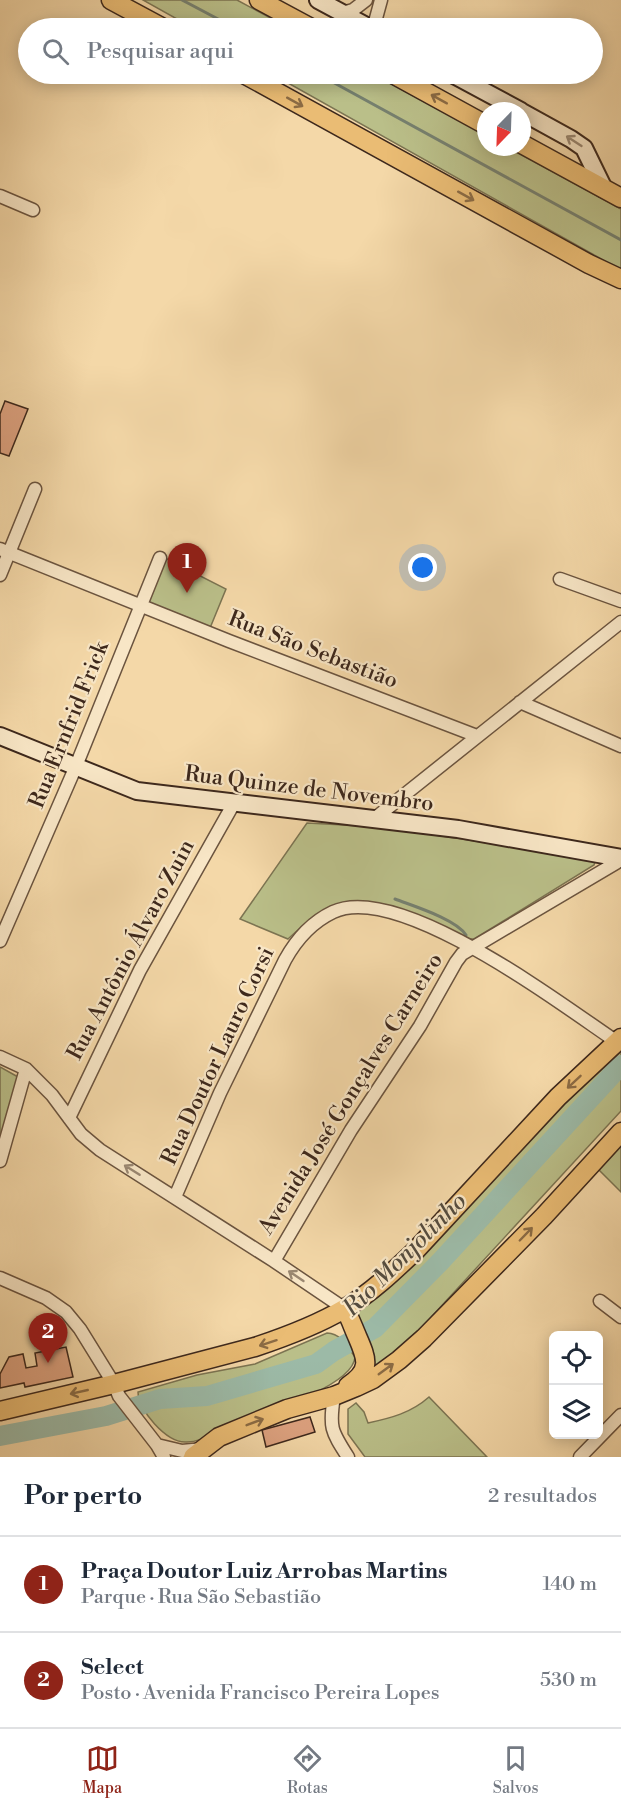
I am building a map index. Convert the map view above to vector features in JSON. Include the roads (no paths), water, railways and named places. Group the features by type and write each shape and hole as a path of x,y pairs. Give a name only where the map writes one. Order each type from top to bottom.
{"main road":[{"path":"111,0 144,18"},
{"path":"259,0 292,18"},
{"path":"318,0 351,18"},
{"path":"262,84 589,264 621,279"},
{"path":"412,84 477,119"},
{"path":"471,84 504,102"},
{"path":"531,117 584,148 604,189"},
{"path":"531,149 621,198"},
{"name":"Rua Quinze de Novembro","path":"0,736 137,791 458,829 621,859"},
{"path":"0,1411 117,1390 255,1347 345,1309 384,1279 416,1250 558,1097 619,1040"},
{"path":"198,1453 219,1437 250,1423 287,1409 334,1396 373,1378 424,1338 544,1216 621,1132"},
{"path":"334,1396 360,1377 364,1370 366,1357 345,1309"},
{"path":"322,1320 354,1329"}],"street":[{"path":"342,13 353,10 366,0"},
{"path":"376,18 381,0"},
{"path":"0,196 33,210"},
{"path":"0,575 4,551 35,489"},
{"name":"Rua São Sebastião","path":"4,551 477,736"},
{"name":"Rua Ernfrid Frick","path":"0,941 76,766 160,558"},
{"path":"560,579 621,601"},
{"path":"374,819 621,622"},
{"path":"520,702 621,746"},
{"name":"Rua Antônio Álvaro Zuin","path":"69,1118 140,970 234,803"},
{"name":"Avenida José Gonçalves Carneiro","path":"274,1261 351,1130 420,1026 462,954 621,859"},
{"name":"Rua Doutor Lauro Corsi","path":"175,1197 220,1093 285,960 295,943 307,930 334,912 362,907 383,910 474,947 619,1040"},
{"path":"0,1057 26,1069 52,1095 81,1134 100,1150 345,1309"},
{"path":"0,1161 26,1069"},
{"path":"0,1278 46,1298 66,1312 80,1329 117,1390 164,1457"},
{"path":"600,1301 621,1317"},
{"path":"334,1396 330,1420 335,1437 348,1457"},
{"path":"580,1457 621,1415"},
{"path":"157,1445 198,1453"}],"waterway":[{"path":"182,0 216,18"},
{"path":"336,84 621,240"},
{"path":"395,899 444,918 466,935"},
{"name":"Rio Monjolinho","path":"0,1436 106,1416 160,1399 207,1396 316,1364 375,1328 441,1261 621,1065"}],"place":[{"name":"Praça Doutor Luiz Arrobas Martins","path":"187,593"},
{"name":"Select","path":"48,1363"}]}
